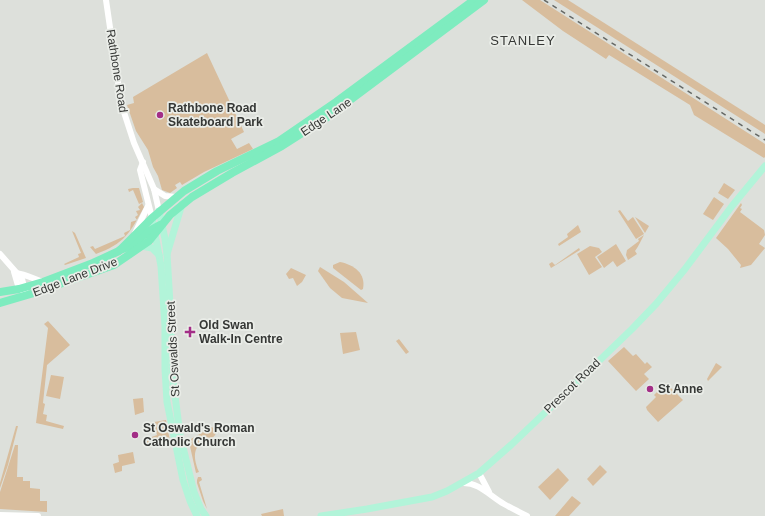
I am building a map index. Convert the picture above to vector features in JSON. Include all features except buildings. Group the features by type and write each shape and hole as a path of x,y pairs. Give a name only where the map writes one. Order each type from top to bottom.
{"highway":[{"name":"Edge Lane","path":"157,229 182,204 326,118 366,84 474,0"},
{"name":"Edge Lane","path":"159,211 176,197 217,170 279,141 366,84 484,0"},
{"path":"279,141 281,144 299,135"},
{"name":"Edge Lane Drive","path":"0,292 43,282 93,263 119,251 159,211"},
{"path":"119,251 131,246 157,229"},
{"name":"Edge Lane Drive","path":"0,303 27,296 114,265 141,246 157,229"}],"main road":[{"name":"Rathbone Road","path":"106,0 119,95 127,123 154,189 159,211"},
{"name":"Rathbone Road","path":"143,162 140,170 152,218"},
{"name":"Prescot Road","path":"321,516 432,497 476,475 511,445 564,395 651,308 685,269 732,206 765,166"},
{"path":"154,189 165,196 176,197"},
{"path":"167,254 182,204"},
{"path":"132,238 148,206"},
{"path":"157,229 159,211"},
{"path":"152,218 157,229"},
{"name":"St Oswalds Street","path":"157,229 165,239 167,254 165,282 165,369 167,402 183,480 192,512 197,516"},
{"name":"St Oswalds Street","path":"157,229 159,255 165,282 172,372 180,434 194,492 201,509 206,516"},
{"path":"141,246 152,248 159,255"},
{"path":"0,254 15,271 27,296"},
{"path":"15,271 43,282"},
{"path":"476,475 482,488"},
{"path":"476,475 489,492"},
{"path":"462,483 468,483 482,488 503,503 527,516"},
{"path":"0,515 38,516"}],"shaded area":[{"path":"522,0 540,0 765,144 765,157 764,158 694,115 690,105 609,55 606,59 563,31"},
{"path":"554,0 568,0 765,125 765,134"},
{"path":"207,53 244,132 231,139 237,149 249,143 253,149 204,172 182,185 180,182 175,185 177,188 170,193 162,190 148,150 136,131 127,105 134,103 133,97"},
{"path":"724,183 735,190 728,199 718,193"},
{"path":"139,188 143,202 139,204 133,190 129,192 128,189"},
{"path":"714,197 724,204 713,220 703,214"},
{"path":"142,203 144,207 137,220 135,217 138,215 136,211 140,210 138,207"},
{"path":"741,203 742,205 740,208 742,209 740,212 764,230 765,235 759,244 765,248 751,265 740,268 741,265 728,249 716,238"},
{"path":"620,210 628,221 633,217 644,234 636,239 618,211"},
{"path":"635,217 649,226 645,233"},
{"path":"137,220 130,231 125,236 124,233 130,230 131,222"},
{"path":"578,225 581,232 559,246 558,244 568,237 567,234"},
{"path":"72,231 75,233 86,258 65,265 64,264 79,257 78,254 81,253"},
{"path":"644,235 635,251 637,254 628,260 626,255 627,250"},
{"path":"125,236 120,242 96,254 90,247 93,246 95,249"},
{"path":"616,244 626,261 617,267 613,261 604,268 597,257"},
{"path":"590,246 599,248 602,252 595,257 602,267 589,275 577,254"},
{"path":"579,248 580,250 551,268 549,264 552,262 555,265"},
{"path":"340,262 350,265 361,274 363,278 363,289 361,290 333,268 333,265"},
{"path":"320,267 344,282 368,303 342,298 330,288 318,271"},
{"path":"291,268 306,275 302,282 297,286 293,278 289,279 286,274"},
{"path":"48,321 70,345 47,365 43,403 45,404 43,414 47,415 46,421 64,426 63,429 36,423 48,328 44,324"},
{"path":"356,332 360,350 343,354 340,333"},
{"path":"399,339 409,352 406,354 396,341"},
{"path":"624,347 633,356 636,354 645,364 647,362 652,367 644,374 649,379 636,391 608,361"},
{"path":"716,363 722,367 708,381 707,379"},
{"path":"51,375 64,377 60,399 46,396"},
{"path":"666,383 683,400 658,422 646,407 656,397 654,395"},
{"path":"143,398 144,412 135,415 133,399"},
{"path":"166,420 170,441 148,447 147,441 150,440 149,438 157,435 155,427 148,423"},
{"path":"16,426 18,426 8,465 0,488 0,483"},
{"path":"212,427 216,431 215,435 198,446 195,452 195,460 199,472 196,473 189,442 191,439"},
{"path":"15,445 18,445 17,477 23,477 23,481 30,481 30,488 40,489 40,501 47,501 47,512 0,509 0,492"},
{"path":"133,452 135,463 122,466 122,471 115,473 113,464 119,462 118,455"},
{"path":"600,465 607,472 593,486 587,479"},
{"path":"558,468 569,480 550,500 538,487"},
{"path":"198,477 201,477 202,480 199,482 207,509 197,483"},
{"path":"572,496 581,503 569,516 555,516"},
{"path":"283,509 284,516 262,516 261,514"}],"railway":[{"path":"544,0 765,140"}],"place":[{"name":"Rathbone Road Skateboard Park","path":"160,115"},
{"name":"Old Swan Walk-In Centre","path":"190,332"},
{"name":"St Anne","path":"650,389"},
{"name":"St Oswald's Roman Catholic Church","path":"135,435"}],"district":[{"name":"STANLEY","path":"523,40"}]}
